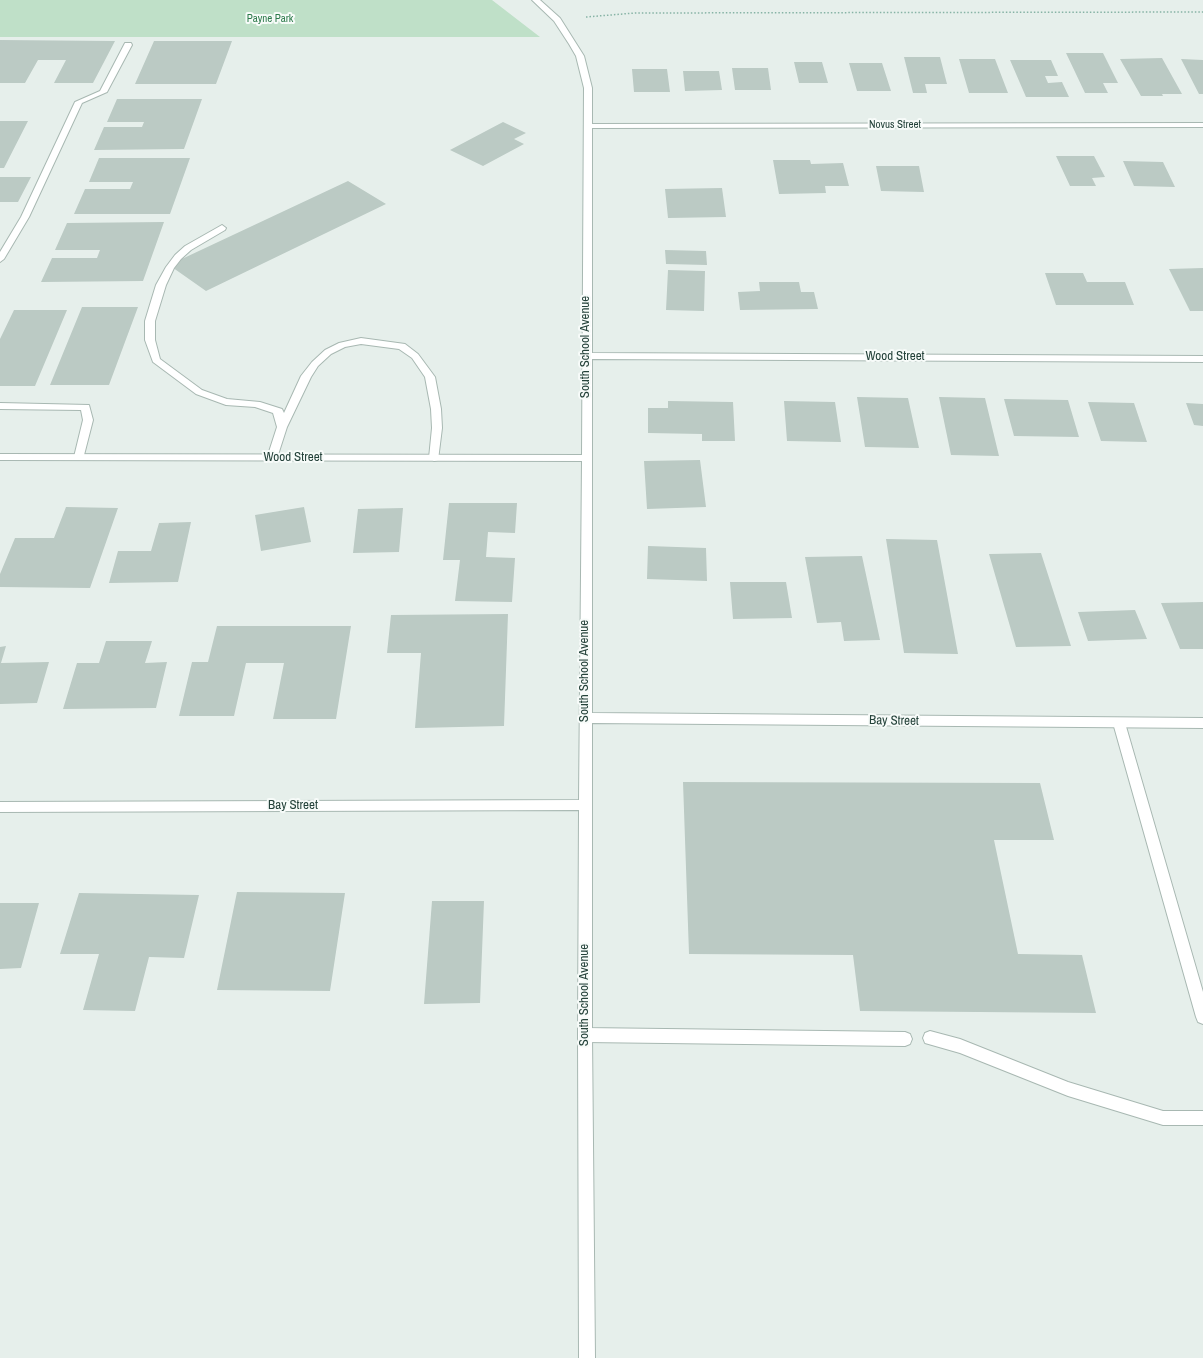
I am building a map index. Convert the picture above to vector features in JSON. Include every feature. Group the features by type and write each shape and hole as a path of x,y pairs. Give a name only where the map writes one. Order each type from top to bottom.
{"street":[{"name":"South School Avenue","path":"536,0 557,20 574,44 580,56 588,88 585,718 587,1358"},
{"path":"0,259 25,217 79,102 103,92 128,45"},
{"name":"Novus Street","path":"587,126 1203,125"},
{"path":"222,228 188,248 178,256 170,267 161,285 150,321 150,340 156,360 199,392 226,402 256,404 278,411 282,427"},
{"path":"272,458 282,427 306,376 315,364 328,352 342,345 361,341 402,346 415,356 430,377 436,409 437,428 434,458"},
{"name":"Wood Street","path":"586,356 1203,359"},
{"path":"0,406 85,407 88,420 79,457"},
{"name":"Wood Street","path":"0,457 586,458"},
{"name":"Bay Street","path":"585,718 1203,723"},
{"path":"1119,723 1203,1017"},
{"name":"Bay Street","path":"0,807 586,805"},
{"path":"585,1035 905,1039"},
{"path":"930,1038 960,1046 1068,1090 1163,1118 1203,1118"}],"path":[{"path":"557,20 635,12 1203,12"}],"green space":[{"name":"Payne Park","path":"0,0 492,0 540,37 0,37"}],"building":[{"path":"0,40 115,41 93,83 54,83 66,60 38,60 25,83 0,83"},
{"path":"154,41 232,41 216,84 135,84"},
{"path":"1066,53 1103,53 1118,83 1103,83 1108,93 1085,93"},
{"path":"904,57 940,57 947,84 925,84 927,93 913,93"},
{"path":"1162,58 1182,94 1141,96 1120,59"},
{"path":"959,59 995,59 1008,93 969,93"},
{"path":"1181,59 1203,60 1203,94 1199,94"},
{"path":"1010,60 1051,60 1058,76 1045,76 1048,83 1062,82 1069,97 1026,97"},
{"path":"794,62 822,62 828,83 799,83"},
{"path":"849,63 882,63 891,91 857,91"},
{"path":"732,68 768,68 771,90 735,90"},
{"path":"632,69 667,69 670,92 634,92"},
{"path":"683,71 719,71 722,90 685,91"},
{"path":"117,99 202,99 184,149 94,150 104,127 142,127 144,122 107,122"},
{"path":"0,121 28,121 4,168 0,168"},
{"path":"503,122 526,133 514,139 524,144 483,166 450,150"},
{"path":"1056,156 1094,156 1105,177 1092,178 1096,186 1070,186"},
{"path":"99,158 190,158 170,214 74,214 85,189 130,189 133,182 89,182"},
{"path":"773,160 810,160 811,164 843,163 849,186 825,186 826,193 779,194"},
{"path":"1123,161 1163,162 1175,187 1134,186"},
{"path":"876,166 919,166 924,192 881,191"},
{"path":"0,177 31,177 18,202 0,202"},
{"path":"348,181 386,204 206,291 169,265"},
{"path":"722,188 726,217 668,218 665,189"},
{"path":"164,222 143,281 41,282 52,258 97,258 100,250 55,250 67,223"},
{"path":"665,250 706,251 707,265 666,264"},
{"path":"1203,268 1203,311 1190,311 1169,269"},
{"path":"668,270 705,271 704,311 666,310"},
{"path":"1045,273 1083,273 1087,282 1125,282 1134,305 1056,305"},
{"path":"759,282 799,282 801,292 814,292 818,309 740,310 738,292 760,291"},
{"path":"82,307 138,307 109,385 50,385"},
{"path":"14,310 67,310 35,386 0,386 0,339"},
{"path":"857,397 908,398 919,448 865,447"},
{"path":"939,397 985,398 999,456 951,455"},
{"path":"1004,399 1068,400 1079,437 1014,436"},
{"path":"668,401 733,402 735,441 702,441 702,434 648,433 648,408 668,408"},
{"path":"784,401 835,402 841,442 787,441"},
{"path":"1088,402 1134,403 1147,442 1101,441"},
{"path":"1186,403 1203,404 1203,426 1194,425"},
{"path":"700,460 706,507 647,509 644,461"},
{"path":"449,503 517,503 515,533 488,532 486,557 515,558 512,602 455,601 460,560 443,560"},
{"path":"66,507 118,508 90,588 0,587 0,574 15,538 54,538"},
{"path":"304,507 311,542 261,551 255,515"},
{"path":"403,508 399,552 353,553 358,509"},
{"path":"191,522 178,582 109,583 118,551 151,551 159,523"},
{"path":"886,539 937,540 958,654 904,653"},
{"path":"648,546 706,548 707,581 647,579"},
{"path":"1041,553 1071,646 1016,647 989,554"},
{"path":"862,556 880,640 844,641 841,622 817,623 805,557"},
{"path":"730,582 786,582 792,618 733,619"},
{"path":"1203,602 1203,649 1180,649 1161,603"},
{"path":"1135,610 1147,639 1088,641 1078,612"},
{"path":"508,614 504,726 415,728 421,653 387,653 391,615"},
{"path":"217,626 351,626 336,719 273,719 284,663 246,663 234,716 179,716 192,662 208,662"},
{"path":"106,641 152,641 145,663 167,662 156,708 63,709 77,663 99,663"},
{"path":"6,646 1,663 49,662 37,703 0,704 0,647"},
{"path":"683,782 1040,783 1054,840 994,840 1018,954 1082,955 1096,1013 860,1011 853,955 689,954"},
{"path":"237,892 345,893 330,991 217,990"},
{"path":"79,893 199,895 184,958 149,957 135,1011 83,1010 99,954 60,954"},
{"path":"432,901 484,901 480,1003 424,1004"},
{"path":"0,903 39,903 21,968 0,969"}]}
